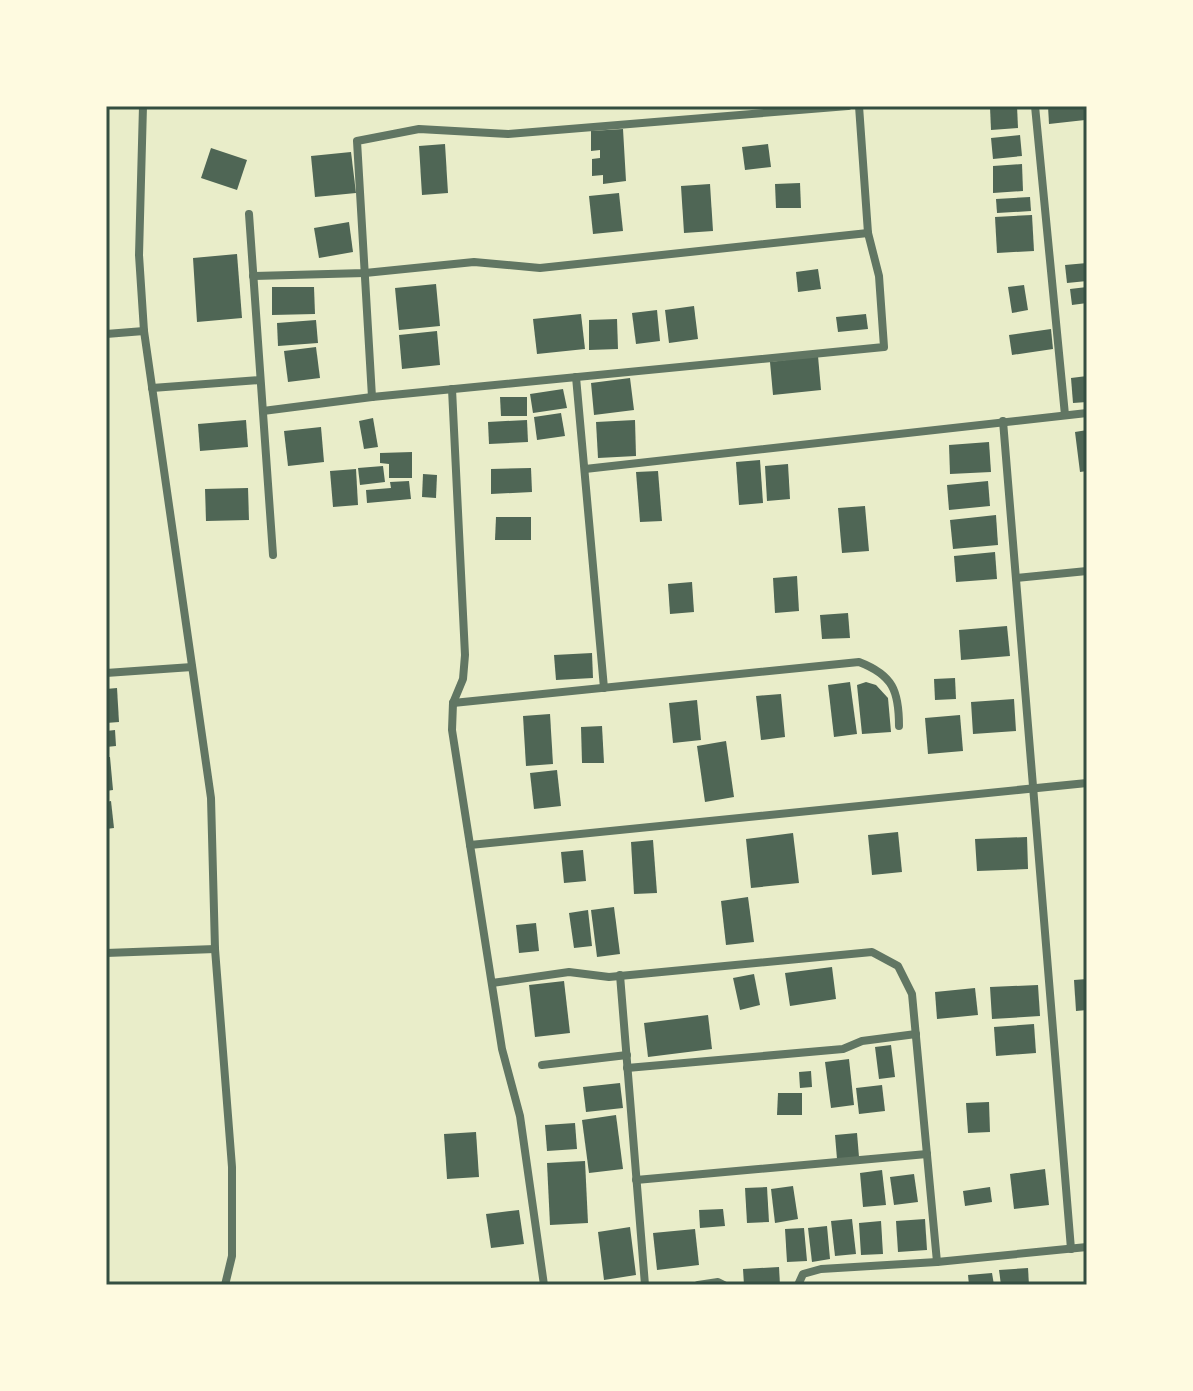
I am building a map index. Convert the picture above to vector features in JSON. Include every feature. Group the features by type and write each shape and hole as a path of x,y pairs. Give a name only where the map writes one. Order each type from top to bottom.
{"street":[{"path":"143,106 139,255 144,331 211,798 215,949 232,1167 232,1256 225,1285"},
{"path":"372,397 357,141 419,129 508,134 848,106"},
{"path":"263,411 372,397 884,347 879,276 868,233 859,106"},
{"path":"1035,106 1065,415"},
{"path":"249,214 273,555"},
{"path":"253,276 365,273 474,262 540,268 868,233"},
{"path":"106,334 144,331"},
{"path":"576,377 604,688"},
{"path":"152,388 260,380"},
{"path":"452,389 465,655 463,679 453,703 452,730 502,1049 520,1116 544,1285"},
{"path":"585,469 1087,413"},
{"path":"1003,421 1071,1249"},
{"path":"1016,578 1087,571"},
{"path":"453,703 859,662 876,669 891,683 899,701 899,726"},
{"path":"106,673 192,667"},
{"path":"470,845 1087,783"},
{"path":"106,953 215,949"},
{"path":"492,983 569,972 609,977 872,952 898,966 912,994 937,1262"},
{"path":"620,975 645,1285"},
{"path":"627,1068 843,1049 862,1041 916,1034"},
{"path":"542,1065 627,1055"},
{"path":"636,1180 927,1154"},
{"path":"798,1285 803,1274 821,1269 937,1262 1087,1247"},
{"path":"698,1285 718,1282 724,1285"}],"building":[{"path":"1017,106 1018,128 991,130 990,107"},
{"path":"1048,106 1084,106 1085,120 1049,124"},
{"path":"623,129 626,181 603,184 603,175 592,176 592,159 600,158 600,150 591,151 591,131"},
{"path":"1020,135 1022,156 993,159 991,138"},
{"path":"445,144 448,193 422,195 419,146"},
{"path":"768,144 771,167 745,170 742,147"},
{"path":"211,148 247,160 237,190 201,178"},
{"path":"351,152 356,193 315,197 311,156"},
{"path":"1022,164 1023,191 993,193 993,166"},
{"path":"800,183 801,208 776,208 775,184"},
{"path":"710,184 713,231 684,233 681,186"},
{"path":"619,193 623,231 593,234 589,196"},
{"path":"1030,197 1031,211 997,213 996,199"},
{"path":"1032,215 1034,251 997,253 995,217"},
{"path":"349,222 353,252 319,258 314,228"},
{"path":"237,254 242,318 197,322 193,258"},
{"path":"1087,263 1087,281 1067,283 1065,265"},
{"path":"818,269 821,289 798,292 796,272"},
{"path":"436,284 440,326 399,330 395,288"},
{"path":"1024,285 1028,310 1012,313 1008,287"},
{"path":"272,287 314,287 315,314 272,315"},
{"path":"1087,287 1087,303 1072,305 1070,289"},
{"path":"694,306 698,339 669,343 665,310"},
{"path":"657,310 660,341 636,344 632,313"},
{"path":"581,314 585,349 537,354 533,319"},
{"path":"866,314 868,329 838,332 836,317"},
{"path":"617,319 618,349 589,350 589,320"},
{"path":"316,320 318,343 278,346 277,323"},
{"path":"1051,329 1053,349 1012,355 1009,335"},
{"path":"437,331 440,365 402,369 399,335"},
{"path":"316,347 320,378 288,382 284,351"},
{"path":"818,356 821,390 773,395 770,362"},
{"path":"1087,376 1087,402 1073,403 1071,378"},
{"path":"630,378 634,410 594,415 591,383"},
{"path":"563,389 567,408 533,413 530,394"},
{"path":"500,397 527,397 527,416 501,416"},
{"path":"561,413 565,436 537,440 534,417"},
{"path":"373,418 378,447 364,449 359,421"},
{"path":"246,420 248,447 200,451 198,424"},
{"path":"527,420 528,442 489,444 488,422"},
{"path":"635,420 636,456 598,458 596,422"},
{"path":"321,427 324,462 288,466 284,431"},
{"path":"1087,430 1087,471 1080,472 1075,432"},
{"path":"989,442 991,472 950,474 949,445"},
{"path":"412,452 412,478 389,478 389,464 380,463 380,453"},
{"path":"760,460 763,503 739,505 736,462"},
{"path":"788,464 790,499 767,501 765,466"},
{"path":"383,466 385,482 360,485 358,468"},
{"path":"531,468 532,492 491,494 491,469"},
{"path":"356,469 358,505 333,507 330,471"},
{"path":"658,471 662,521 640,522 636,472"},
{"path":"423,474 437,475 436,498 422,497"},
{"path":"409,481 411,499 367,503 366,490 391,488 390,482"},
{"path":"988,481 990,506 949,510 947,485"},
{"path":"248,488 249,520 206,521 205,489"},
{"path":"865,506 869,551 842,553 838,508"},
{"path":"996,515 998,545 953,549 950,520"},
{"path":"496,517 531,517 531,540 495,540"},
{"path":"995,552 997,579 956,582 954,556"},
{"path":"797,576 799,611 775,613 773,578"},
{"path":"692,582 694,612 670,614 668,584"},
{"path":"848,613 850,638 822,639 820,615"},
{"path":"1007,626 1010,656 961,660 959,630"},
{"path":"592,653 593,678 556,680 554,655"},
{"path":"955,678 956,699 935,700 934,679"},
{"path":"850,682 857,734 834,737 828,685"},
{"path":"866,682 876,685 888,698 891,732 862,734 857,685"},
{"path":"117,688 119,722 106,723 106,689"},
{"path":"781,694 785,737 761,740 756,696"},
{"path":"1014,699 1016,731 973,734 971,702"},
{"path":"697,700 701,740 673,743 669,703"},
{"path":"550,714 553,764 526,766 523,716"},
{"path":"960,715 963,751 928,754 925,718"},
{"path":"602,726 604,763 582,763 581,727"},
{"path":"115,730 116,746 106,747 106,731"},
{"path":"726,741 734,797 705,802 697,746"},
{"path":"106,757 110,757 113,790 106,791"},
{"path":"557,770 561,806 534,809 530,773"},
{"path":"111,801 114,828 106,829 106,802"},
{"path":"898,832 902,872 872,875 868,835"},
{"path":"793,833 799,883 751,888 746,839"},
{"path":"1027,837 1028,869 977,871 975,839"},
{"path":"653,840 657,893 634,894 631,842"},
{"path":"583,850 586,881 564,883 561,852"},
{"path":"748,897 754,942 726,945 721,901"},
{"path":"614,907 620,954 597,957 591,910"},
{"path":"588,910 592,946 574,948 569,913"},
{"path":"536,923 539,951 519,953 516,925"},
{"path":"832,967 836,999 790,1006 785,973"},
{"path":"754,974 760,1005 740,1010 733,978"},
{"path":"1087,979 1087,1010 1076,1011 1074,980"},
{"path":"564,981 570,1033 535,1037 529,985"},
{"path":"1038,985 1040,1016 992,1019 990,987"},
{"path":"975,988 978,1015 937,1019 935,992"},
{"path":"708,1015 712,1049 648,1057 644,1023"},
{"path":"1034,1024 1036,1053 996,1056 994,1027"},
{"path":"891,1045 895,1077 879,1079 875,1047"},
{"path":"849,1059 854,1105 831,1108 825,1062"},
{"path":"811,1071 812,1087 800,1088 799,1072"},
{"path":"620,1083 623,1108 586,1112 583,1087"},
{"path":"882,1085 885,1111 859,1114 856,1088"},
{"path":"778,1093 802,1093 802,1115 777,1115"},
{"path":"989,1102 990,1132 968,1133 966,1103"},
{"path":"616,1115 623,1169 589,1173 582,1120"},
{"path":"575,1123 577,1149 547,1151 545,1125"},
{"path":"476,1132 479,1177 447,1179 444,1134"},
{"path":"857,1133 859,1157 837,1159 835,1135"},
{"path":"585,1161 588,1223 550,1225 547,1163"},
{"path":"1045,1169 1049,1205 1014,1209 1010,1174"},
{"path":"882,1170 886,1205 863,1207 860,1173"},
{"path":"914,1174 918,1202 894,1205 890,1177"},
{"path":"793,1186 798,1219 775,1223 771,1189"},
{"path":"767,1187 769,1222 747,1223 745,1188"},
{"path":"990,1187 992,1202 965,1206 963,1191"},
{"path":"723,1209 725,1226 700,1228 699,1210"},
{"path":"519,1210 524,1244 491,1248 486,1214"},
{"path":"852,1219 856,1254 835,1256 831,1221"},
{"path":"925,1219 927,1250 898,1252 896,1221"},
{"path":"881,1221 883,1254 861,1255 859,1223"},
{"path":"827,1226 830,1259 812,1262 808,1228"},
{"path":"630,1227 636,1275 604,1280 598,1232"},
{"path":"804,1228 807,1261 787,1262 785,1229"},
{"path":"695,1229 699,1265 657,1270 653,1233"},
{"path":"779,1267 780,1285 744,1285 743,1269"},
{"path":"1028,1268 1029,1285 1001,1285 999,1270"},
{"path":"992,1273 994,1285 969,1285 968,1275"}]}
